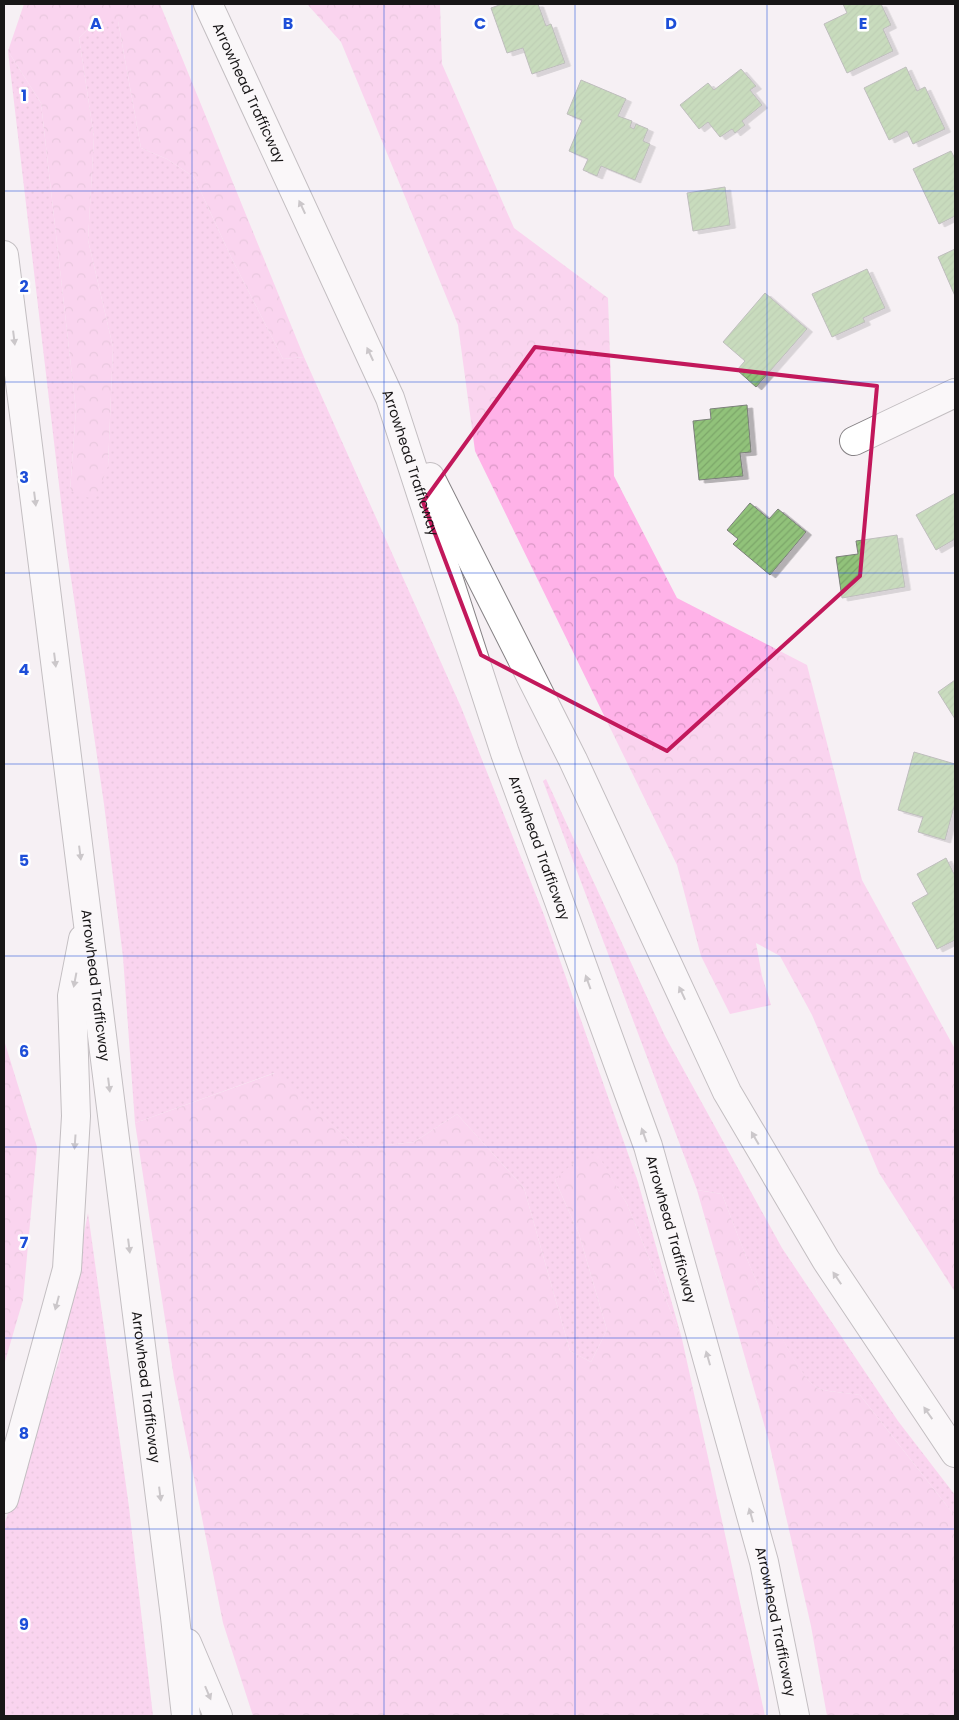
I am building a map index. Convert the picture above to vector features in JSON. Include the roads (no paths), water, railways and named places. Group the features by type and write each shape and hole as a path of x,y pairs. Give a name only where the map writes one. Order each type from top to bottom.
{"main road":[{"name":"Arrowhead Trafficway","path":"208,4 390,398 505,753 648,1146 764,1562 795,1716"},
{"name":"Arrowhead Trafficway","path":"4,255 88,915 186,1716"},
{"path":"854,442 955,393"},
{"path":"390,398 573,760 727,1092 826,1260 955,1453"},
{"path":"4,1499 67,1269 76,1116 72,996 88,915"},
{"path":"175,1616 218,1716"}]}
